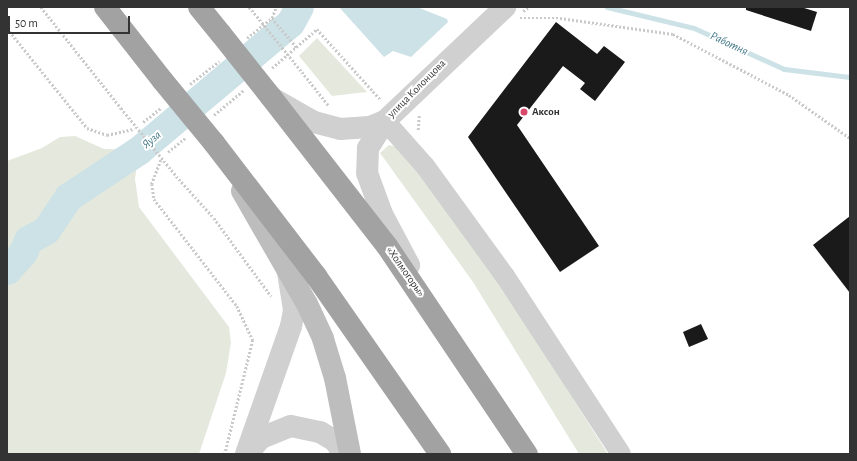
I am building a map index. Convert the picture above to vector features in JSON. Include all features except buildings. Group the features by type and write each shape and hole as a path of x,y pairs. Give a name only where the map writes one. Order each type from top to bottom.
{"highway":[{"path":"105,7 214,143 321,282 440,454"},
{"name":"«Холмогоры»","path":"199,7 330,170 441,322 527,454"}],"main road":[{"path":"214,143 287,270 323,339 337,384 350,454"}],"street":[{"name":"улица Колонцова","path":"271,97 314,122 340,129 370,127 383,110 509,13"},
{"path":"383,110 368,148 367,172 370,186 441,322"},
{"path":"383,110 505,276 621,454"},
{"path":"246,454 291,326 294,310 287,270"},
{"path":"246,454 261,438 291,426 320,432 335,441 343,454"}],"path":[{"path":"41,7 179,179 214,218 274,300"},
{"path":"242,43 272,18 276,7"},
{"path":"250,8 332,108"},
{"path":"509,13 560,18 673,34 789,95 850,138"},
{"path":"272,18 297,48"},
{"path":"7,28 87,128 107,135 134,129"},
{"path":"186,87 223,58"},
{"path":"143,122 168,102"},
{"path":"161,160 152,184 156,203 236,306 253,340 225,454"},
{"path":"225,454 240,419"}],"shaded area":[{"path":"339,7 417,7 447,19 448,22 411,57 393,51 384,57"},
{"path":"317,38 367,92 332,96 299,56"},
{"path":"75,136 104,149 139,150 135,179 139,207 229,327 231,343 226,373 199,454 7,454 7,161 42,148 60,137"},
{"path":"389,145 401,148 498,280 608,454 579,454 473,282 380,153"}],"waterway":[{"name":"Яуза","path":"7,270 23,252 28,240 46,230 68,197 139,150 290,23 299,7"},
{"name":"Работня","path":"607,7 694,28 784,69 850,77"}],"place":[{"name":"Аксон","path":"524,112"}]}
